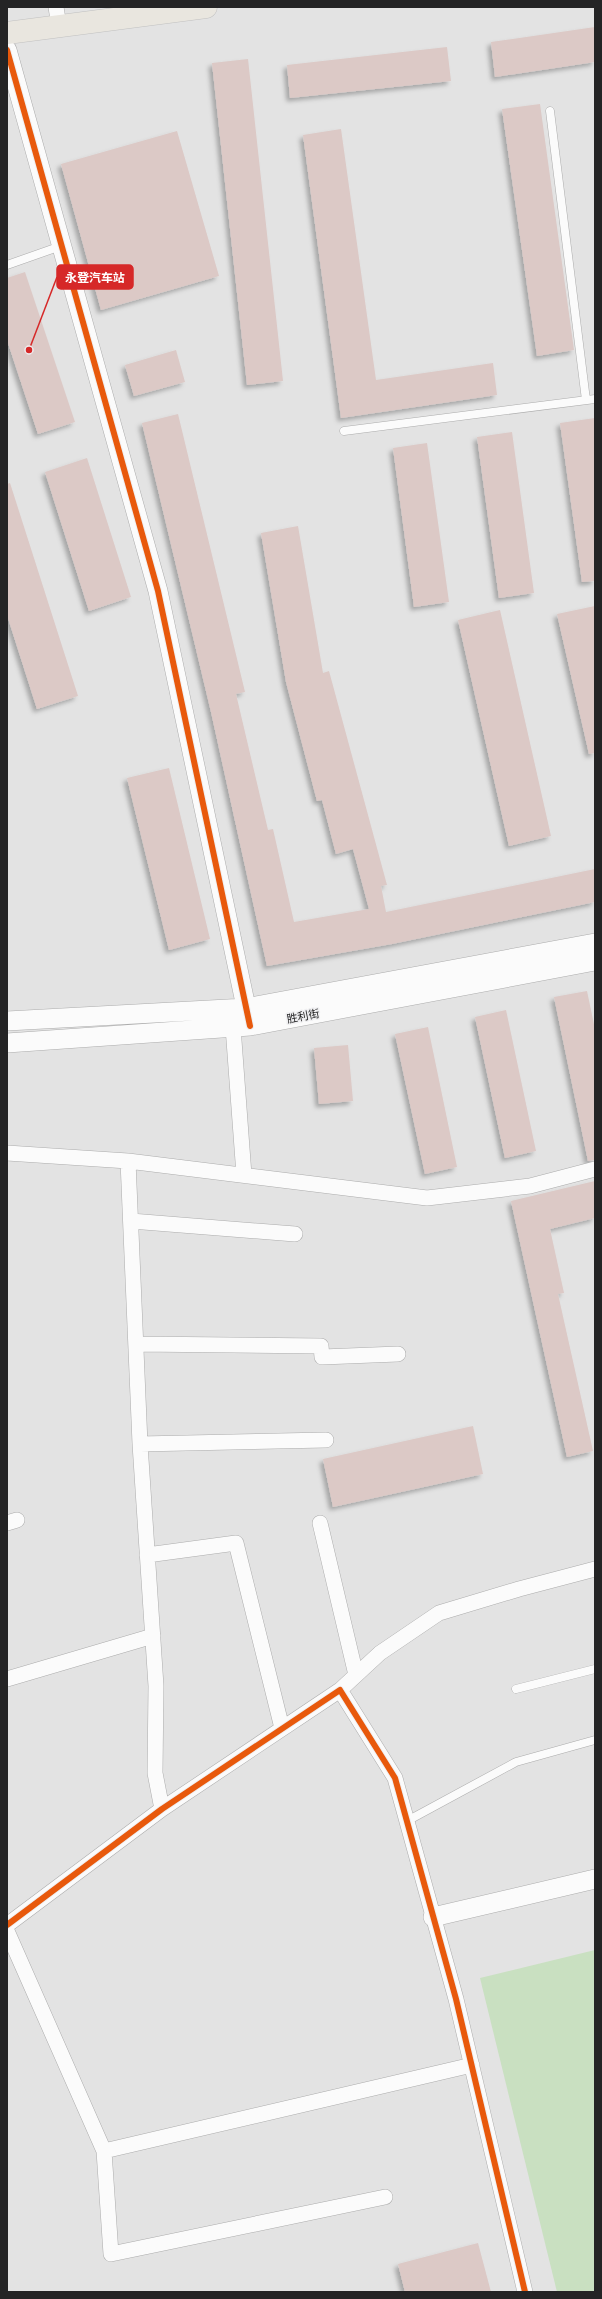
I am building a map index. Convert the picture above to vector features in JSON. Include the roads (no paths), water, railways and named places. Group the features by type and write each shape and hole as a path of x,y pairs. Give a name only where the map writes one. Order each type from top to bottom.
{"main road":[{"path":"7,33 58,17 206,7"}],"street":[{"path":"7,50 158,591 243,1021 244,1175"},
{"name":"胜利街","path":"7,1021 243,1021 595,943"},
{"name":"胜利街","path":"7,1043 243,1021 595,961"},
{"path":"7,1153 128,1160 427,1198 530,1186 595,1169"},
{"path":"128,1160 140,1444 156,1686 155,1773 162,1809"},
{"path":"131,1221 295,1234"},
{"path":"136,1344 321,1346 322,1357 398,1354"},
{"path":"140,1444 326,1440"},
{"path":"320,1523 356,1674"},
{"path":"148,1555 236,1543 282,1728"},
{"path":"7,1925 162,1809 340,1690 380,1653 439,1614 519,1588 595,1568"},
{"path":"7,1679 153,1636"},
{"path":"340,1690 396,1778 472,2065 525,2292"},
{"path":"434,1917 595,1879"},
{"path":"7,1931 104,2152 111,2254 385,2197"},
{"path":"104,2152 472,2065"}],"lane":[{"path":"550,111 586,400"},
{"path":"7,265 62,246"},
{"path":"344,431 595,399"},
{"path":"516,1689 595,1669"},
{"path":"407,1821 516,1762 595,1740"}],"place":[{"name":"永登汽车站","path":"29,350"}]}
